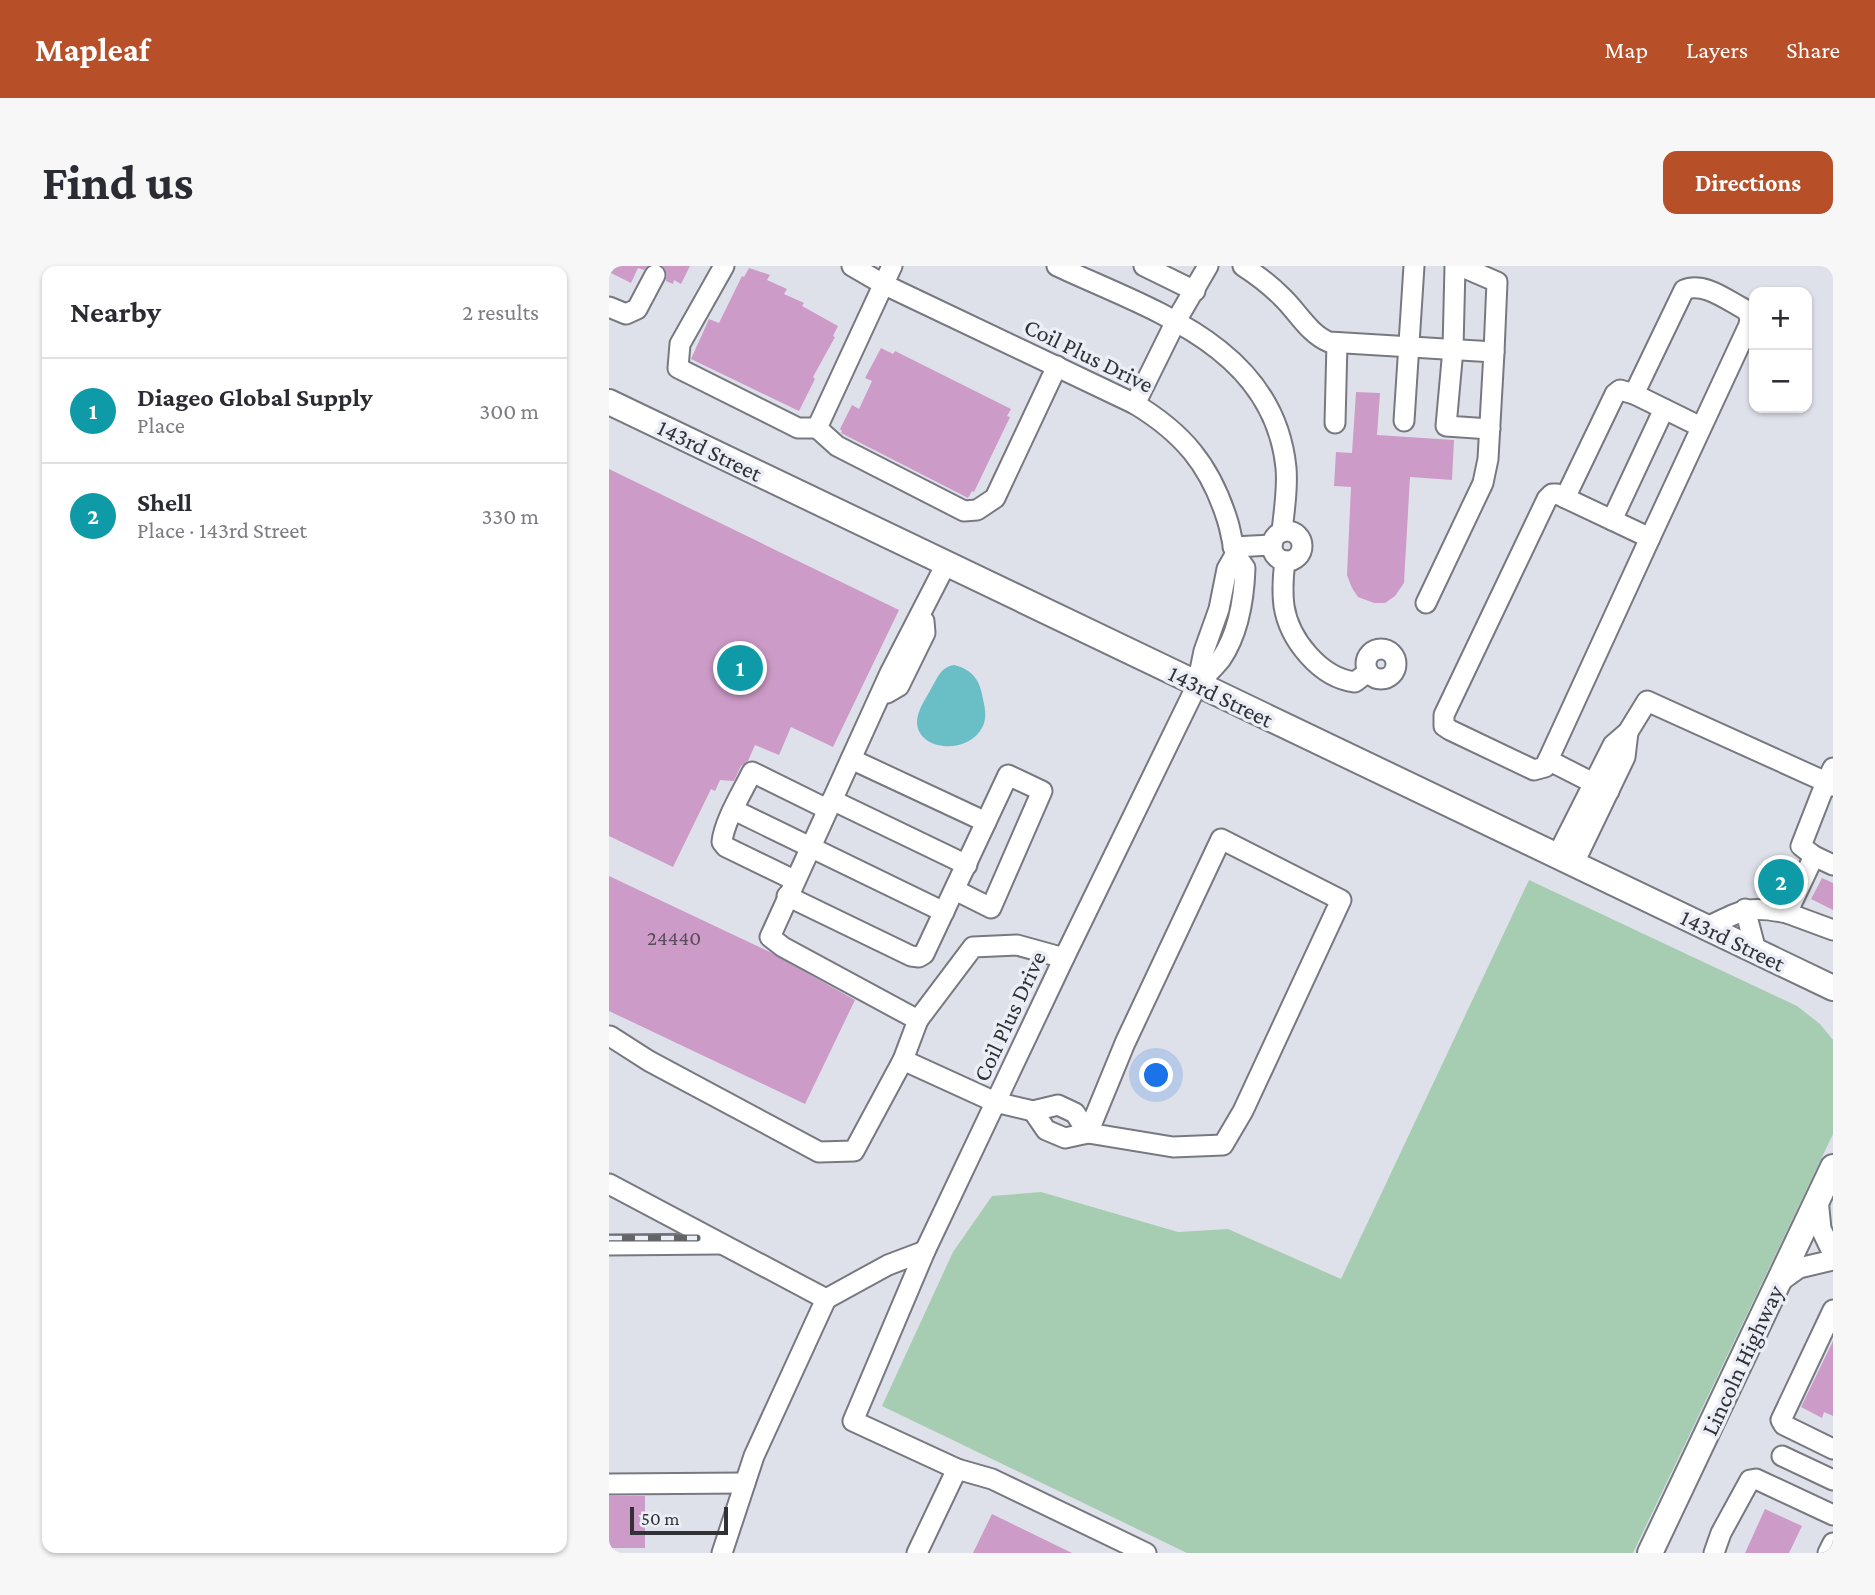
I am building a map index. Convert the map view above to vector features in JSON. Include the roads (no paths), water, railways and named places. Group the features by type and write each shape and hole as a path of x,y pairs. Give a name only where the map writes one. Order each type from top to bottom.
{"main road":[{"name":"143rd Street","path":"609,402 1833,988"},
{"name":"Lincoln Highway","path":"1650,1553 1833,1167"}],"street":[{"path":"724,266 680,344 678,368 798,428 817,428 837,446 964,512 977,510 995,498 1057,366"},
{"name":"Coil Plus Drive","path":"852,266 888,275 1057,366 1135,404 1170,426 1192,449 1215,485 1228,522 1234,551 1227,569 1219,609 1204,651 1197,685 925,1251 853,1421 957,1469"},
{"path":"1057,266 1176,321 1205,338 1249,377 1264,399 1275,421 1286,468 1287,492 1277,539 1276,557 1285,561 1299,556 1302,547 1296,534 1277,539 1234,551"},
{"path":"1144,266 1195,291"},
{"path":"1135,404 1176,321 1208,266"},
{"path":"1243,266 1282,296 1321,339 1337,343 1494,352"},
{"path":"1404,421 1414,266"},
{"path":"1426,603 1483,483 1490,429 1498,274 1458,266 1446,426 1490,429"},
{"path":"609,307 626,314 637,309 655,275"},
{"path":"817,428 888,275"},
{"path":"1634,394 1684,290 1692,286 1713,293 1746,310 1750,317 1749,325 1545,766 1534,770 1444,726 1443,721 1547,499 1552,494 1650,538"},
{"path":"1335,423 1337,343"},
{"path":"1565,498 1615,394 1620,390 1634,394 1702,427"},
{"path":"1612,520 1664,409"},
{"path":"1285,561 1284,607 1303,648 1314,661 1339,678 1355,682 1369,672"},
{"path":"918,1020 769,937 879,698 946,564"},
{"path":"1566,859 1602,787 1613,745 1628,732 1647,701 1831,779 1801,846 1833,865"},
{"path":"851,759 986,822"},
{"path":"1548,760 1602,787"},
{"path":"955,890 991,908 1042,791 1008,775 967,865 924,954 915,957 790,888 726,847 722,842 722,835 752,772 967,865"},
{"path":"734,810 944,912"},
{"path":"1033,1111 1046,1129 1065,1138 1088,1133 1173,1147 1223,1145 1244,1111 1341,900 1221,839 1125,1043 1088,1133"},
{"path":"1787,913 1815,856"},
{"path":"1707,927 1745,909 1761,908 1787,913 1833,930"},
{"path":"1745,909 1756,951"},
{"path":"610,1036 649,1062 819,1152 855,1151 903,1060 918,1020 974,947 1017,945 1064,958"},
{"path":"903,1060 995,1102 1033,1111 1058,1105 1075,1113 1088,1133"},
{"path":"609,1184 826,1299"},
{"path":"1818,1199 1821,1229 1833,1254"},
{"path":"609,1245 722,1244"},
{"path":"722,1553 754,1456 826,1299 887,1265 925,1251"},
{"path":"1778,1283 1799,1268 1833,1260"},
{"path":"1833,1310 1780,1420 1784,1425 1833,1449"},
{"path":"1782,1456 1833,1480"},
{"path":"917,1553 957,1469 992,1479 1146,1553"},
{"path":"1714,1553 1721,1533 1750,1480 1756,1479 1833,1515"},
{"path":"609,1485 745,1483"},
{"path":"1828,1553 1833,1543"}],"water":[{"path":"954,665 971,673 978,681 985,719 976,736 956,746 945,746 925,739 919,732 917,717 940,673"}],"railway":[{"path":"609,1238 697,1238"}],"place":[{"name":"Diageo Global Supply","path":"740,668"},
{"name":"Shell","path":"1781,882"}]}
